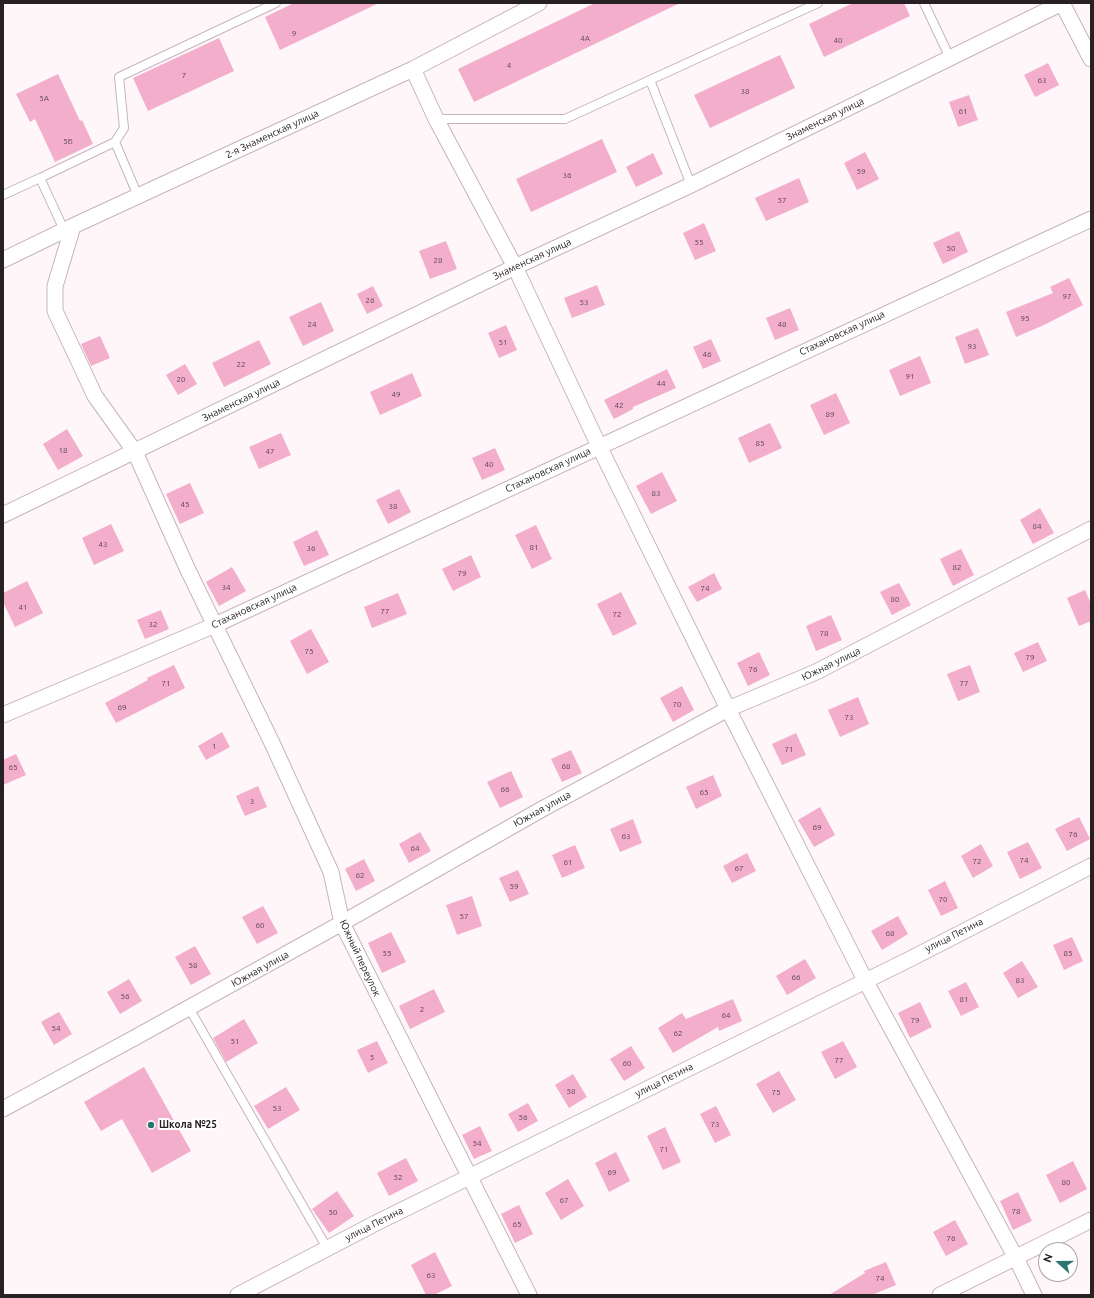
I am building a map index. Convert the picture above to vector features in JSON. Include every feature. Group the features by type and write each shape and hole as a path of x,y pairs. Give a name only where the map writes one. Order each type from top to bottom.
{"street":[{"name":"2-я Знаменская улица","path":"3,260 68,228 413,69 539,3"},
{"path":"1062,3 1091,59"},
{"name":"Знаменская улица","path":"3,515 515,267 691,185 1062,3"},
{"path":"413,69 436,119 515,267 600,446 728,708 864,980 1016,1258 1034,1295"},
{"name":"Стахановская улица","path":"3,716 215,625 1091,218"},
{"name":"Южный переулок","path":"68,228 55,286 55,311 95,396 135,452 187,568 273,745 331,872 342,923 529,1295"},
{"name":"Южная улица","path":"3,1109 189,1008 544,808 728,708 816,672 1091,529"},
{"name":"улица Петина","path":"238,1295 327,1248 910,958 1091,866"},
{"path":"940,1295 1091,1220"}],"lane":[{"path":"3,194 115,142 124,128 119,77 276,3"},
{"path":"436,119 565,119 818,3"},
{"path":"924,3 950,58"},
{"path":"650,80 691,185"},
{"path":"115,142 138,196"},
{"path":"40,178 68,228"},
{"path":"189,1008 327,1248"}],"building":[{"path":"294,3 379,3 280,50 265,17"},
{"path":"595,3 680,3 474,102 458,69"},
{"path":"853,3 904,3 910,16 824,57 809,24"},
{"path":"219,38 234,71 148,111 133,78"},
{"path":"780,55 795,88 710,128 694,95"},
{"path":"1048,63 1059,85 1035,97 1024,75"},
{"path":"58,74 80,121 82,120 93,144 55,162 35,119 30,122 16,94"},
{"path":"969,95 978,120 958,127 949,102"},
{"path":"602,139 617,172 531,212 516,179"},
{"path":"865,152 879,179 857,190 844,163"},
{"path":"653,153 663,174 636,187 626,167"},
{"path":"799,178 809,202 766,221 755,198"},
{"path":"704,223 716,251 695,260 683,233"},
{"path":"959,231 968,252 943,264 933,243"},
{"path":"446,241 457,269 430,279 419,251"},
{"path":"1069,278 1083,305 1044,325 1016,337 1006,312 1053,293 1050,287"},
{"path":"597,285 605,305 572,318 564,298"},
{"path":"373,286 383,306 367,314 357,294"},
{"path":"321,302 334,331 303,346 289,317"},
{"path":"790,308 799,330 775,340 766,318"},
{"path":"506,325 517,350 499,358 488,333"},
{"path":"978,328 989,355 965,364 955,337"},
{"path":"100,336 110,358 91,366 81,344"},
{"path":"711,339 721,361 703,369 693,347"},
{"path":"259,340 271,364 224,387 212,363"},
{"path":"920,356 931,383 900,396 889,370"},
{"path":"185,364 197,384 178,395 166,375"},
{"path":"667,369 676,388 633,407 633,409 614,419 604,400"},
{"path":"412,373 422,396 380,415 370,392"},
{"path":"836,393 850,423 824,435 810,405"},
{"path":"770,423 782,448 749,463 738,438"},
{"path":"67,429 83,456 58,470 43,444"},
{"path":"281,433 291,455 259,469 249,447"},
{"path":"495,448 505,470 482,480 472,458"},
{"path":"662,472 677,501 651,514 636,486"},
{"path":"190,483 204,513 180,524 166,494"},
{"path":"399,489 411,512 388,524 376,500"},
{"path":"1040,508 1054,533 1033,544 1020,520"},
{"path":"111,524 124,551 94,565 82,538"},
{"path":"536,525 552,559 532,569 515,535"},
{"path":"317,530 329,555 304,566 293,542"},
{"path":"961,549 974,575 953,586 940,559"},
{"path":"471,555 481,577 453,591 442,569"},
{"path":"232,567 246,591 219,606 206,582"},
{"path":"714,573 722,589 697,602 688,587"},
{"path":"27,581 43,613 15,627 3,602 3,593"},
{"path":"899,583 911,605 892,615 880,592"},
{"path":"1085,590 1091,604 1091,621 1079,626 1067,598"},
{"path":"621,592 637,624 613,636 597,604"},
{"path":"398,593 407,614 372,628 364,607"},
{"path":"161,610 169,629 145,639 137,620"},
{"path":"831,615 842,640 816,651 806,626"},
{"path":"311,629 329,662 307,674 290,641"},
{"path":"1038,642 1047,661 1023,672 1014,653"},
{"path":"759,652 770,675 748,686 737,663"},
{"path":"174,665 185,688 116,723 105,703 148,680 147,678"},
{"path":"970,665 980,692 958,701 947,674"},
{"path":"682,686 694,710 673,722 660,698"},
{"path":"858,697 869,724 840,737 828,710"},
{"path":"222,732 230,747 206,760 198,746"},
{"path":"796,733 806,755 782,765 772,744"},
{"path":"571,750 582,773 562,782 551,759"},
{"path":"16,754 26,775 3,785 3,760"},
{"path":"511,771 523,797 500,808 487,782"},
{"path":"713,775 722,796 696,809 686,787"},
{"path":"258,786 267,807 245,816 236,796"},
{"path":"820,807 835,835 814,847 798,820"},
{"path":"1079,817 1090,839 1067,851 1055,829"},
{"path":"633,819 642,843 620,852 610,829"},
{"path":"420,832 431,851 409,863 399,844"},
{"path":"1028,842 1042,868 1020,879 1007,852"},
{"path":"981,844 993,866 973,878 961,856"},
{"path":"575,845 585,868 562,878 552,855"},
{"path":"747,853 756,871 732,883 723,866"},
{"path":"364,859 375,881 356,891 345,869"},
{"path":"518,870 529,894 510,902 499,878"},
{"path":"945,881 958,908 941,916 928,890"},
{"path":"472,896 482,926 457,935 446,905"},
{"path":"263,906 278,933 257,944 242,917"},
{"path":"898,916 908,934 882,950 871,931"},
{"path":"391,932 406,962 382,973 368,943"},
{"path":"1072,937 1083,961 1064,970 1053,945"},
{"path":"195,946 211,974 191,985 175,957"},
{"path":"805,959 816,978 787,995 776,976"},
{"path":"1022,961 1038,987 1018,998 1003,973"},
{"path":"129,979 142,1001 120,1014 107,992"},
{"path":"966,982 979,1007 961,1016 948,991"},
{"path":"434,989 445,1012 410,1029 399,1006"},
{"path":"733,999 742,1021 719,1031 718,1027 673,1053 658,1028 682,1013 686,1019"},
{"path":"920,1002 932,1027 910,1038 898,1013"},
{"path":"59,1012 72,1034 54,1045 41,1022"},
{"path":"244,1019 258,1043 226,1062 213,1038"},
{"path":"377,1041 388,1063 368,1073 357,1050"},
{"path":"843,1041 857,1067 835,1079 821,1052"},
{"path":"631,1046 645,1068 624,1081 610,1059"},
{"name":"Школа №25","path":"144,1067 191,1151 152,1173 122,1119 101,1131 84,1102"},
{"path":"779,1071 796,1100 773,1113 756,1084"},
{"path":"573,1074 587,1097 569,1108 555,1085"},
{"path":"286,1087 300,1110 268,1129 254,1106"},
{"path":"528,1103 538,1121 518,1132 508,1114"},
{"path":"716,1106 731,1135 715,1143 700,1114"},
{"path":"480,1126 492,1151 474,1159 462,1135"},
{"path":"665,1127 681,1162 663,1170 647,1136"},
{"path":"616,1152 630,1181 609,1192 595,1163"},
{"path":"406,1158 418,1181 389,1196 377,1173"},
{"path":"1073,1161 1087,1189 1060,1203 1046,1175"},
{"path":"568,1179 584,1206 561,1220 545,1193"},
{"path":"337,1191 354,1216 329,1233 312,1209"},
{"path":"1018,1192 1032,1221 1013,1230 1000,1201"},
{"path":"519,1205 533,1234 515,1243 501,1214"},
{"path":"955,1220 968,1244 946,1256 933,1232"},
{"path":"435,1252 452,1286 434,1295 426,1295 411,1265"},
{"path":"886,1262 896,1285 872,1295 829,1295 865,1273 864,1271"}],"place":[{"name":"Школа №25","path":"151,1125"}]}
